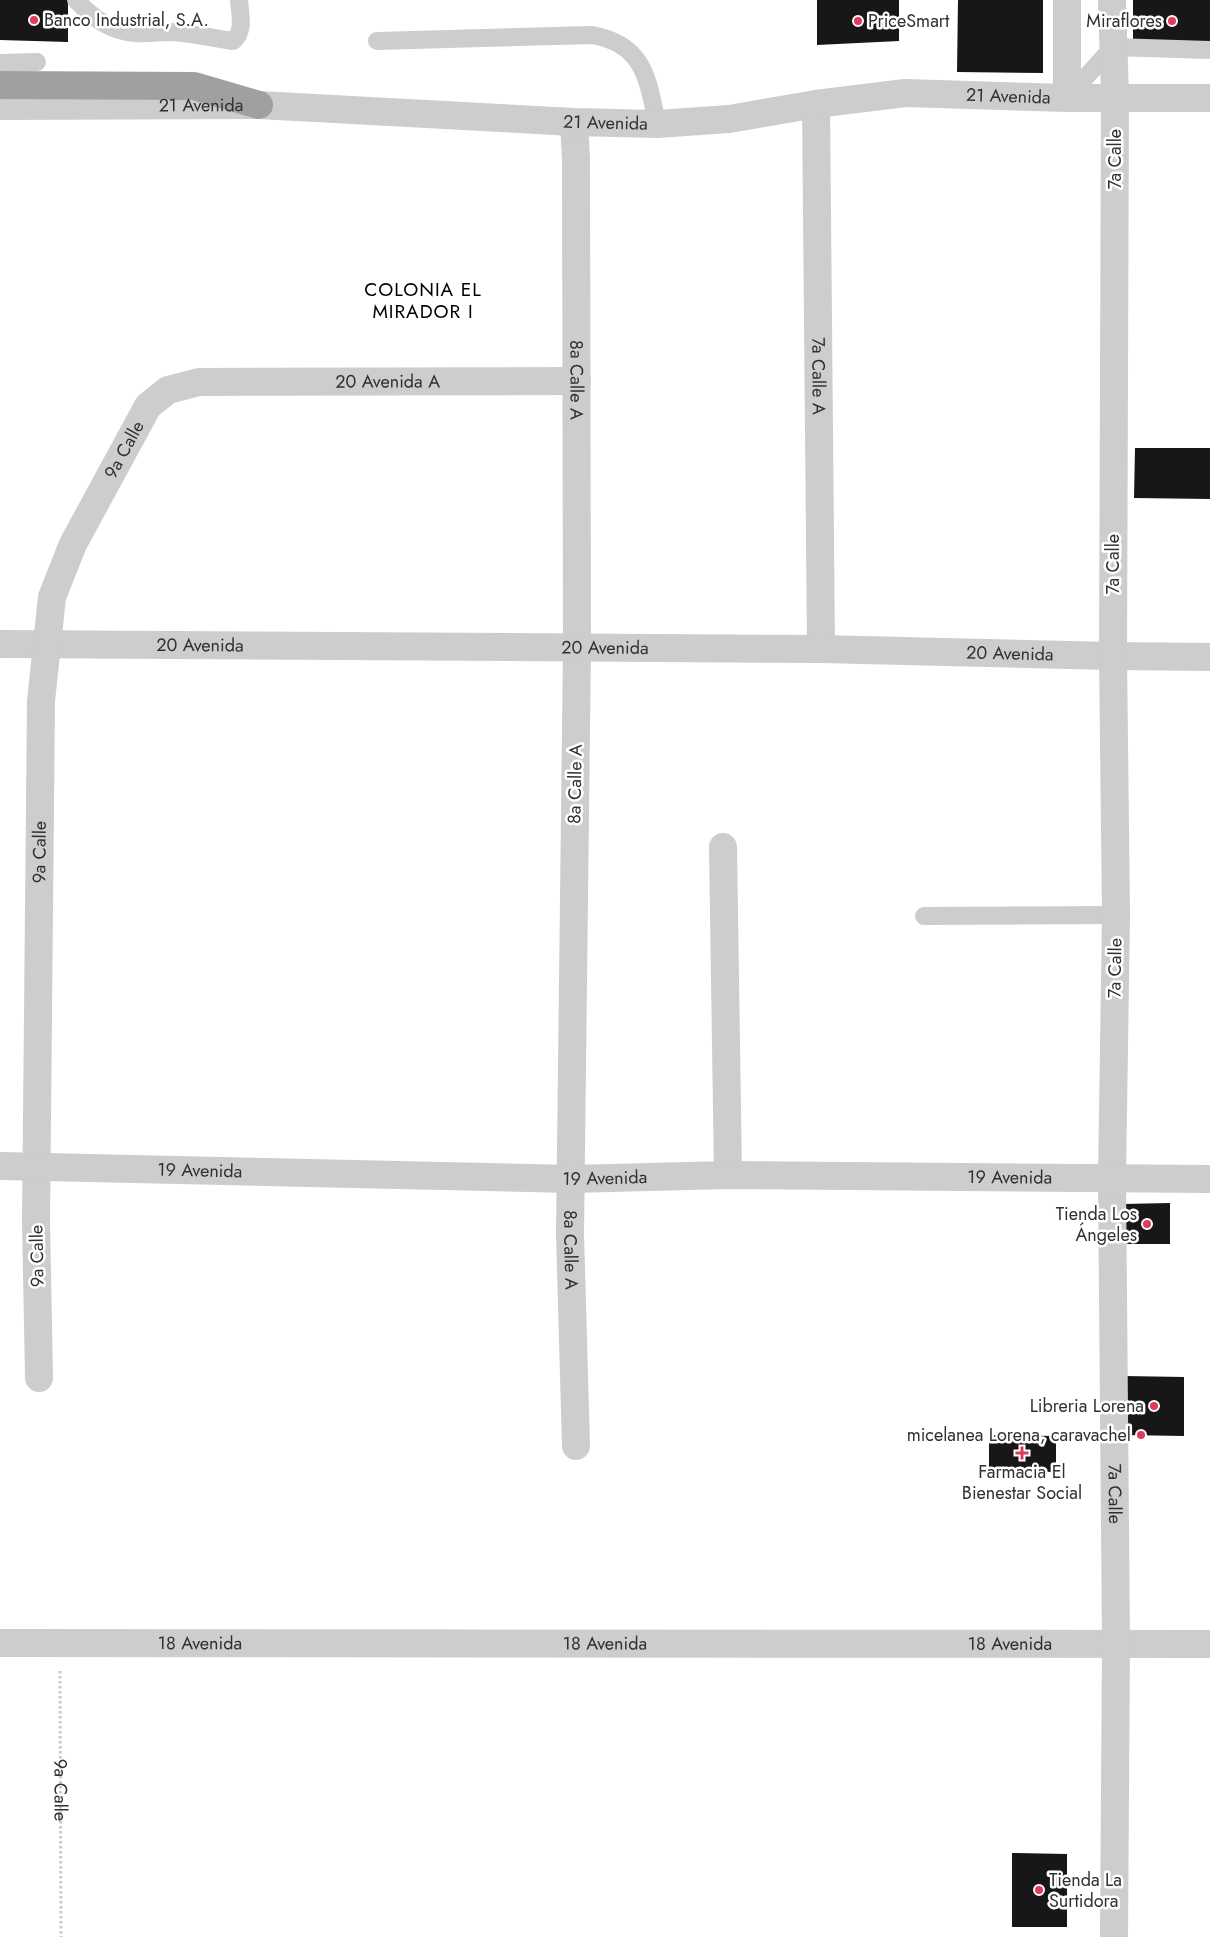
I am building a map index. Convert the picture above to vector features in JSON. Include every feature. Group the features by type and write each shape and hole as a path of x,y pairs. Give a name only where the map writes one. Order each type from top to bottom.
{"highway":[{"path":"0,85 194,86 259,105"}],"street":[{"path":"1067,0 1067,98"},
{"name":"7a Calle","path":"1112,0 1115,97 1113,656 1116,915 1112,1179 1116,1643 1114,1937"},
{"name":"21 Avenida","path":"0,106 259,105 574,122 657,124 729,119 816,104 905,93 1067,98 1210,98"},
{"name":"7a Calle A","path":"816,104 820,648"},
{"name":"8a Calle A","path":"574,122 576,160 577,646 570,1234 576,1446"},
{"name":"20 Avenida A","path":"199,382 577,381"},
{"name":"9a Calle","path":"39,1378 36,1222 41,701 52,597 73,544 148,406 168,390 199,382"},
{"name":"20 Avenida","path":"0,644 820,648 1210,657"},
{"path":"722,847 728,1176"},
{"name":"19 Avenida","path":"0,1166 571,1178 728,1176 1210,1179"},
{"name":"18 Avenida","path":"0,1643 1210,1644"}],"lane":[{"path":"76,0 102,24 116,30 135,33 171,32 233,41 240,31 239,0"},
{"path":"377,41 592,35 605,37 628,49 644,69 657,124"},
{"path":"1067,98 1113,47 1210,50"},
{"path":"0,63 37,62"},
{"path":"924,916 1116,915"}],"path":[{"name":"9a Calle","path":"60,1643 61,1937"}],"building":[{"name":"Banco Industrial, S.A.","path":"0,0 68,0 68,42 0,40"},
{"name":"PriceSmart","path":"817,0 899,0 899,41 817,45"},
{"path":"958,0 1043,0 1043,73 957,72"},
{"name":"Miraflores","path":"1133,0 1210,0 1210,44 1133,42"},
{"path":"1135,448 1210,448 1210,499 1134,498"},
{"name":"Tienda Los Ángeles","path":"1170,1203 1170,1244 1123,1244 1123,1204"},
{"name":"Libreria Lorena","path":"1124,1376 1184,1377 1184,1436 1124,1435"},
{"name":"Farmacia El Bienestar Social","path":"989,1435 1056,1436 1056,1472 989,1471"},
{"name":"Tienda La Surtidora","path":"1012,1853 1067,1854 1067,1927 1012,1927"}],"place":[{"name":"Banco Industrial, S.A.","path":"34,20"},
{"name":"PriceSmart","path":"858,21"},
{"name":"Miraflores","path":"1172,21"},
{"name":"Tienda Los Ángeles","path":"1147,1224"},
{"name":"Libreria Lorena","path":"1154,1406"},
{"name":"micelanea Lorena, caravachel","path":"1141,1435"},
{"name":"Farmacia El Bienestar Social","path":"1022,1453"},
{"name":"Tienda La Surtidora","path":"1039,1890"}],"district":[{"name":"COLONIA EL MIRADOR I","path":"423,300"}]}
